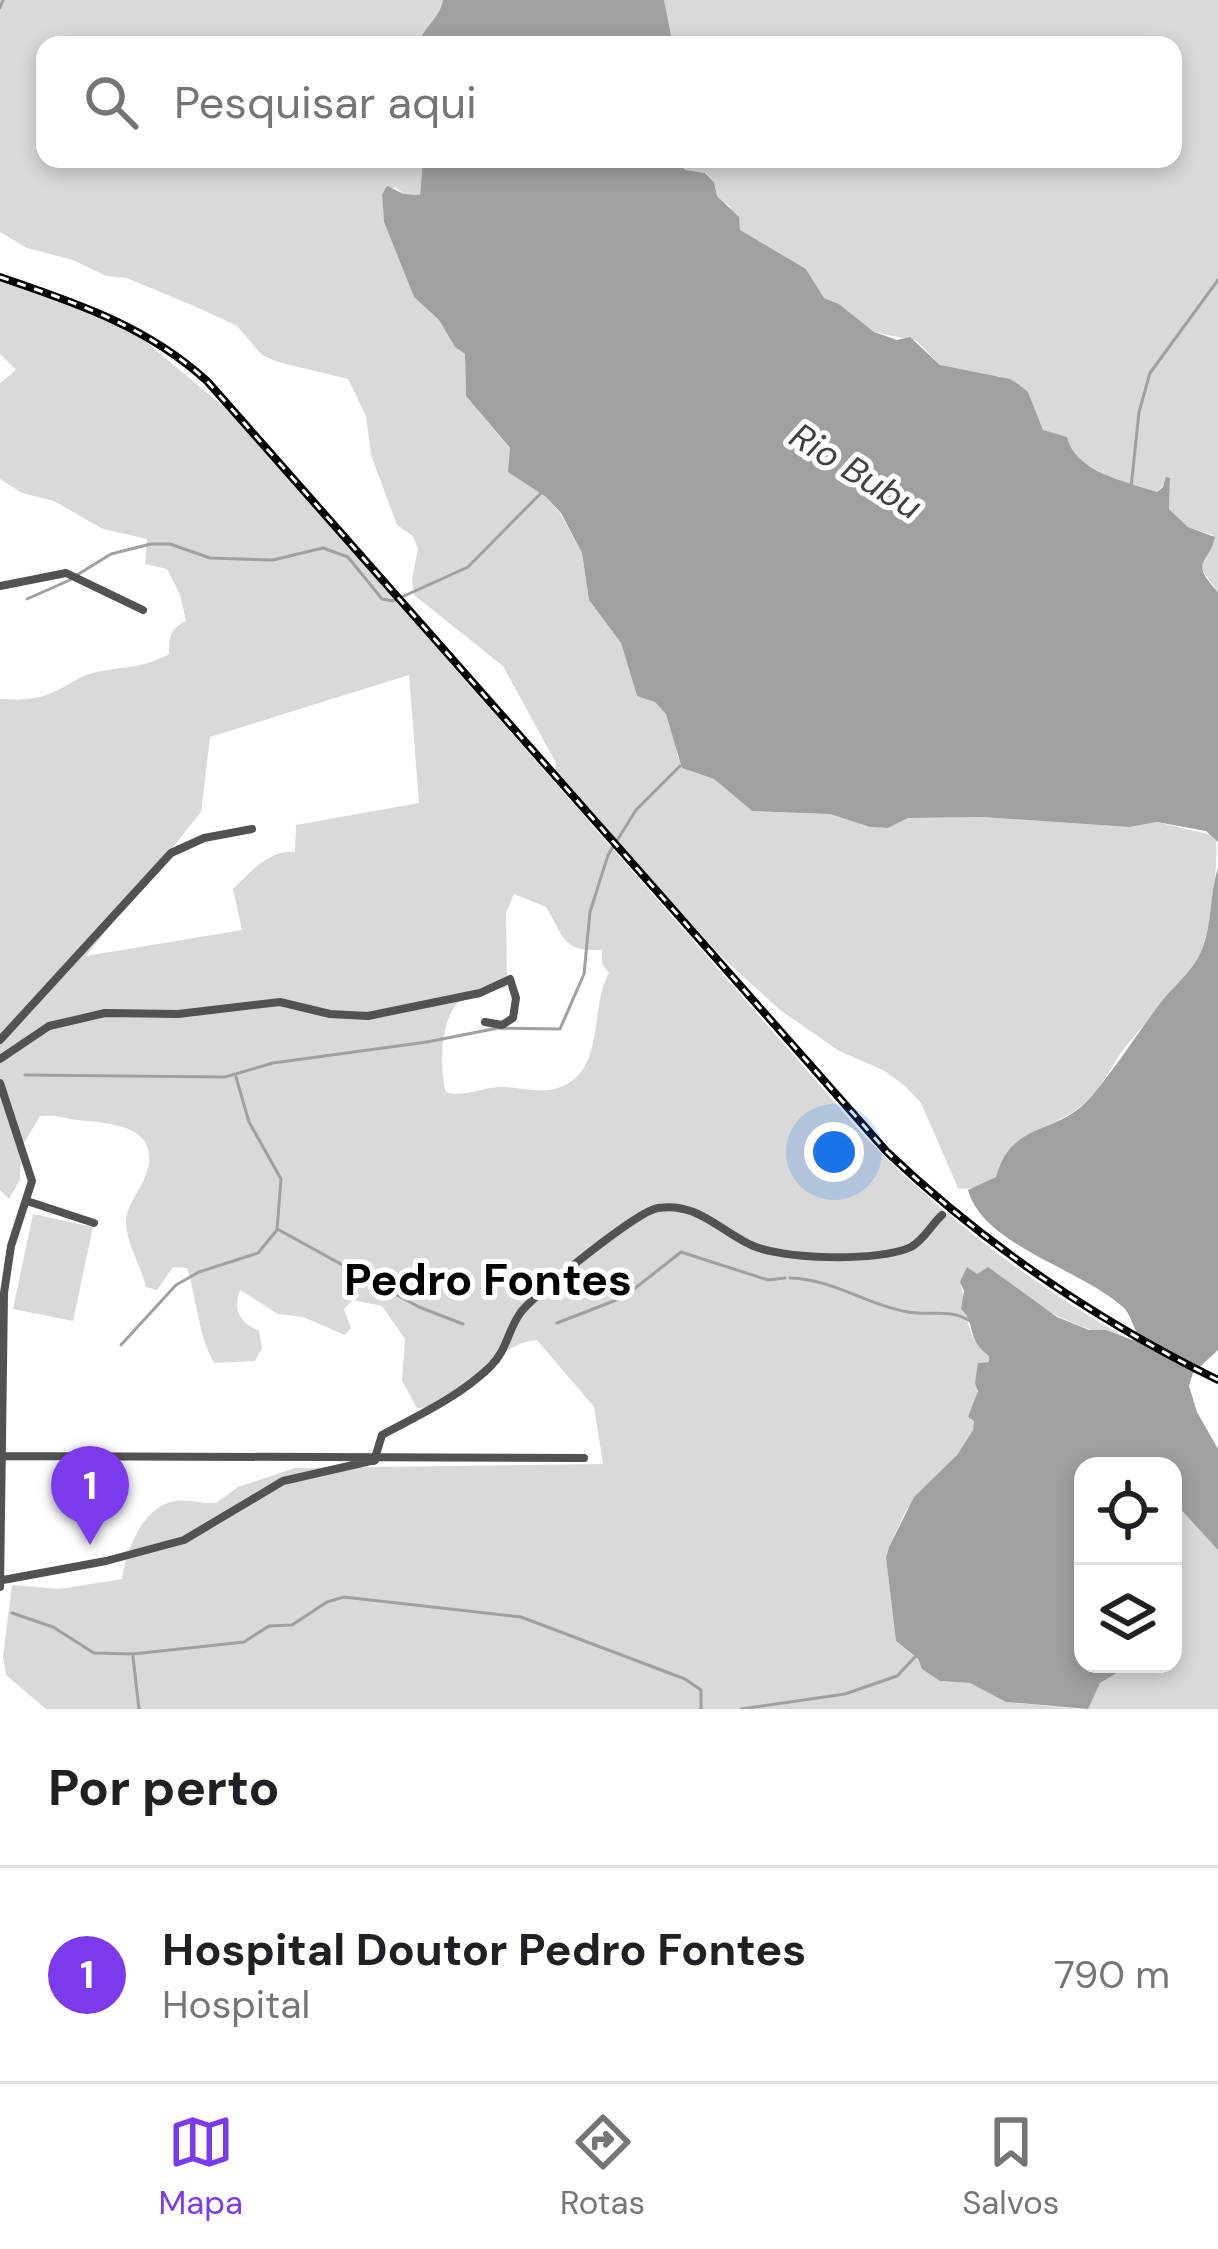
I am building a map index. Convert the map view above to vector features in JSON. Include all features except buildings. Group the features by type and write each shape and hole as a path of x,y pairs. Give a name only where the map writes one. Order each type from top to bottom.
{"street":[{"path":"0,586 66,573 143,610"},
{"path":"0,1040 171,853 204,838 252,829"},
{"path":"0,1059 50,1026 105,1013 178,1013 280,1002 330,1014 368,1016 480,993 510,979 516,998 513,1018 502,1024 485,1022"},
{"path":"0,1082 32,1175 11,1246 3,1310 1,1583 184,1540 283,1481 374,1458 584,1458"},
{"path":"27,1201 94,1223"},
{"path":"374,1458 382,1435 452,1400 489,1368 508,1345 515,1320 533,1296 650,1210 699,1213 762,1249 851,1258 875,1257 914,1245 942,1215"},
{"path":"0,1244 11,1246"},
{"path":"2,1456 374,1458"}],"shaded area":[{"path":"0,0 443,0 422,36 36,36 36,168 422,168 420,195 404,194 395,187 382,195 384,222 414,297 465,354 466,396 510,449 509,472 546,497 560,513 582,553 589,600 621,643 637,696 655,701 666,714 677,741 677,756 690,771 714,779 752,811 830,814 870,827 888,828 908,818 982,817 1129,827 1157,822 1216,836 1213,896 1200,955 1085,1103 1010,1149 996,1177 973,1188 958,1188 921,1103 883,1070 839,1051 780,1010 723,958 555,771 556,763 503,666 414,595 418,549 413,536 397,525 371,455 366,416 348,379 278,362 262,355 237,326 201,309 127,278 106,276 73,260 27,248 0,232"},
{"path":"664,0 1218,0 1218,592 1201,568 1213,535 1188,527 1169,509 1170,478 1157,492 1115,480 1075,458 1043,430 1028,392 999,376 940,365 917,341 874,332 824,298 806,269 739,230 730,207 717,196 706,173 683,168 1182,168 1182,36 671,36"},
{"path":"0,280 132,330 232,414 866,1138 991,1248 1130,1340 1055,1314 988,1267 961,1285 971,1332 990,1362 981,1363 976,1401 968,1417 974,1421 973,1430 957,1455 906,1510 886,1558 896,1641 922,1669 940,1681 970,1683 1006,1702 1081,1709 46,1709 6,1675 3,1657 12,1585 59,1589 122,1579 138,1531 164,1504 216,1503 238,1487 295,1468 603,1464 594,1407 537,1340 505,1352 449,1399 417,1408 402,1381 405,1339 382,1306 353,1300 344,1309 351,1328 345,1335 303,1317 278,1314 240,1290 239,1315 259,1331 262,1348 255,1361 214,1363 187,1268 173,1267 157,1290 146,1287 131,1247 127,1216 145,1178 149,1156 146,1144 129,1129 40,1116 21,1148 20,1180 9,1199 0,1190 0,699 43,696 87,675 159,659 169,654 172,634 186,621 167,569 145,564 147,539 103,529 54,501 22,493 0,479 0,383 16,370 0,354","holes":["409,675 419,803 296,825 295,852 268,858 233,889 242,930 86,956 201,812 210,737","514,894 546,907 571,945 602,950 602,964 609,973 590,1054 573,1080 551,1090 501,1087 446,1092 443,1043 454,1007 471,995 507,987 506,913"]},
{"path":"33,1214 93,1227 73,1321 13,1309"},
{"path":"1182,1511 1218,1550 1218,1709 1084,1709 1100,1683 1117,1673 1182,1673"}],"water":[{"path":"443,0 664,0 671,36 422,36"},
{"name":"Rio Bubu","path":"422,168 683,168 705,173 714,182 717,196 739,217 740,230 806,269 824,298 874,332 897,340 910,337 940,365 1010,379 1028,392 1043,430 1067,437 1080,459 1104,474 1157,492 1166,477 1170,478 1169,509 1188,527 1215,537 1202,568 1218,592 1218,842 1206,831 1157,822 1129,827 982,817 908,818 888,828 830,814 752,811 714,779 682,768 666,714 655,702 637,696 621,643 589,600 582,553 561,513 508,472 510,448 466,396 465,354 414,297 384,222 382,195 387,186 420,195"},
{"path":"1218,868 1218,1350 1193,1373 1189,1386 1197,1412 1218,1449 1218,1550 1182,1511 1182,1457 1074,1457 1074,1673 1117,1673 1100,1683 1088,1709 1006,1702 970,1683 940,1681 896,1641 886,1558 914,1497 957,1455 973,1430 974,1421 968,1417 978,1391 978,1363 989,1362 989,1356 977,1343 961,1309 964,1291 960,1282 967,1267 977,1274 988,1267 1057,1317 1132,1340 1137,1333 1126,1311 1106,1294 993,1227 977,1210 968,1190 996,1177 1012,1146 1077,1110 1100,1086 1198,958"}],"waterway":[{"path":"0,8 3,0"},
{"path":"1131,488 1139,412 1150,373 1218,280"},
{"path":"77,575 111,554 151,544 170,544 210,558 273,560 323,548 348,557 382,599 393,601 468,567 541,493"},
{"path":"27,599 70,580"},
{"path":"25,1075 225,1077 273,1063 498,1028 560,1029 584,974 590,912 608,855 636,810 680,766"},
{"path":"121,1345 176,1285 199,1272 258,1253 277,1230 281,1179 249,1122 236,1077"},
{"path":"279,1230 419,1307 463,1324"},
{"path":"557,1323 624,1297 681,1252 768,1280 785,1278"},
{"path":"790,1278 821,1283 893,1309 949,1314 972,1322"},
{"path":"12,1613 53,1627 94,1653 133,1654 244,1642 269,1626 292,1625 327,1602 344,1597 521,1617 685,1679 701,1690 701,1709"},
{"path":"741,1709 845,1694 897,1676 916,1656"},
{"path":"133,1657 139,1709"}],"railway":[{"path":"0,277 135,331 207,381 887,1152 963,1219 1044,1279 1218,1380"}],"place":[{"name":"Hospital Doutor Pedro Fontes","path":"90,1545"}],"district":[{"name":"Pedro Fontes","path":"488,1279"}]}
